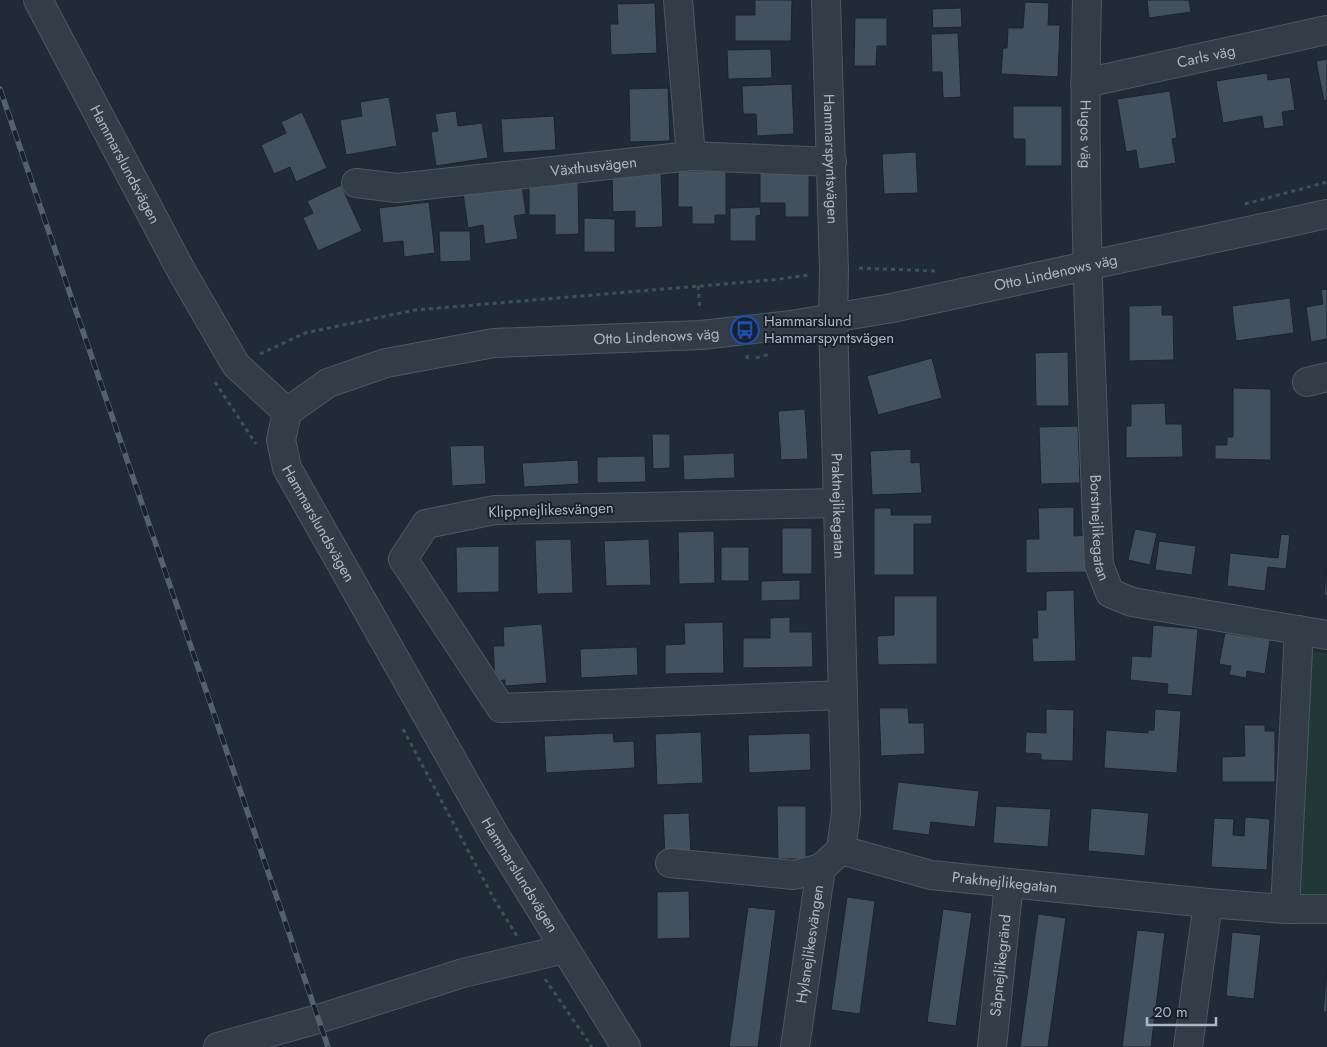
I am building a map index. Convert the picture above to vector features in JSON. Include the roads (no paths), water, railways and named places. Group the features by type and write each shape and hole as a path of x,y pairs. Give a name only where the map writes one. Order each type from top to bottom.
{"street":[{"name":"Hammarslundsvägen","path":"38,0 177,263 236,365 287,412 281,440 287,468 492,832 626,1047"},
{"path":"678,0 691,156"},
{"name":"Hammarspyntsvägen","path":"826,0 832,162 833,317"},
{"name":"Hugos väg","path":"1086,267 1085,83 1087,0"},
{"name":"Carls väg","path":"1085,83 1327,30"},
{"name":"Växthusvägen","path":"356,183 397,188 691,156 832,162"},
{"name":"Otto Lindenows väg","path":"287,412 328,383 386,363 494,343 701,335 892,308 1327,214"},
{"name":"Borstnejlikegatan","path":"1086,267 1099,565 1110,593 1132,602 1327,635"},
{"name":"Praktnejlikegatan","path":"833,317 846,812 831,859 931,875 1208,903 1285,908 1327,908"},
{"name":"Klippnejlikesvängen","path":"838,503 495,510 426,524 403,559 501,708 843,695"},
{"path":"1285,908 1299,630"},
{"path":"670,863 794,875 831,859"},
{"name":"Hylsnejlikesvängen","path":"795,1047 831,859"},
{"name":"Såpnejlikegränd","path":"992,1047 1009,883"},
{"path":"1188,1047 1208,903"},
{"path":"218,1047 400,994 463,973 565,949"}],"railway":[{"path":"0,89 328,1047"}],"place":[{"name":"Hammarslund Hammarspyntsvägen","path":"745,330"}]}
